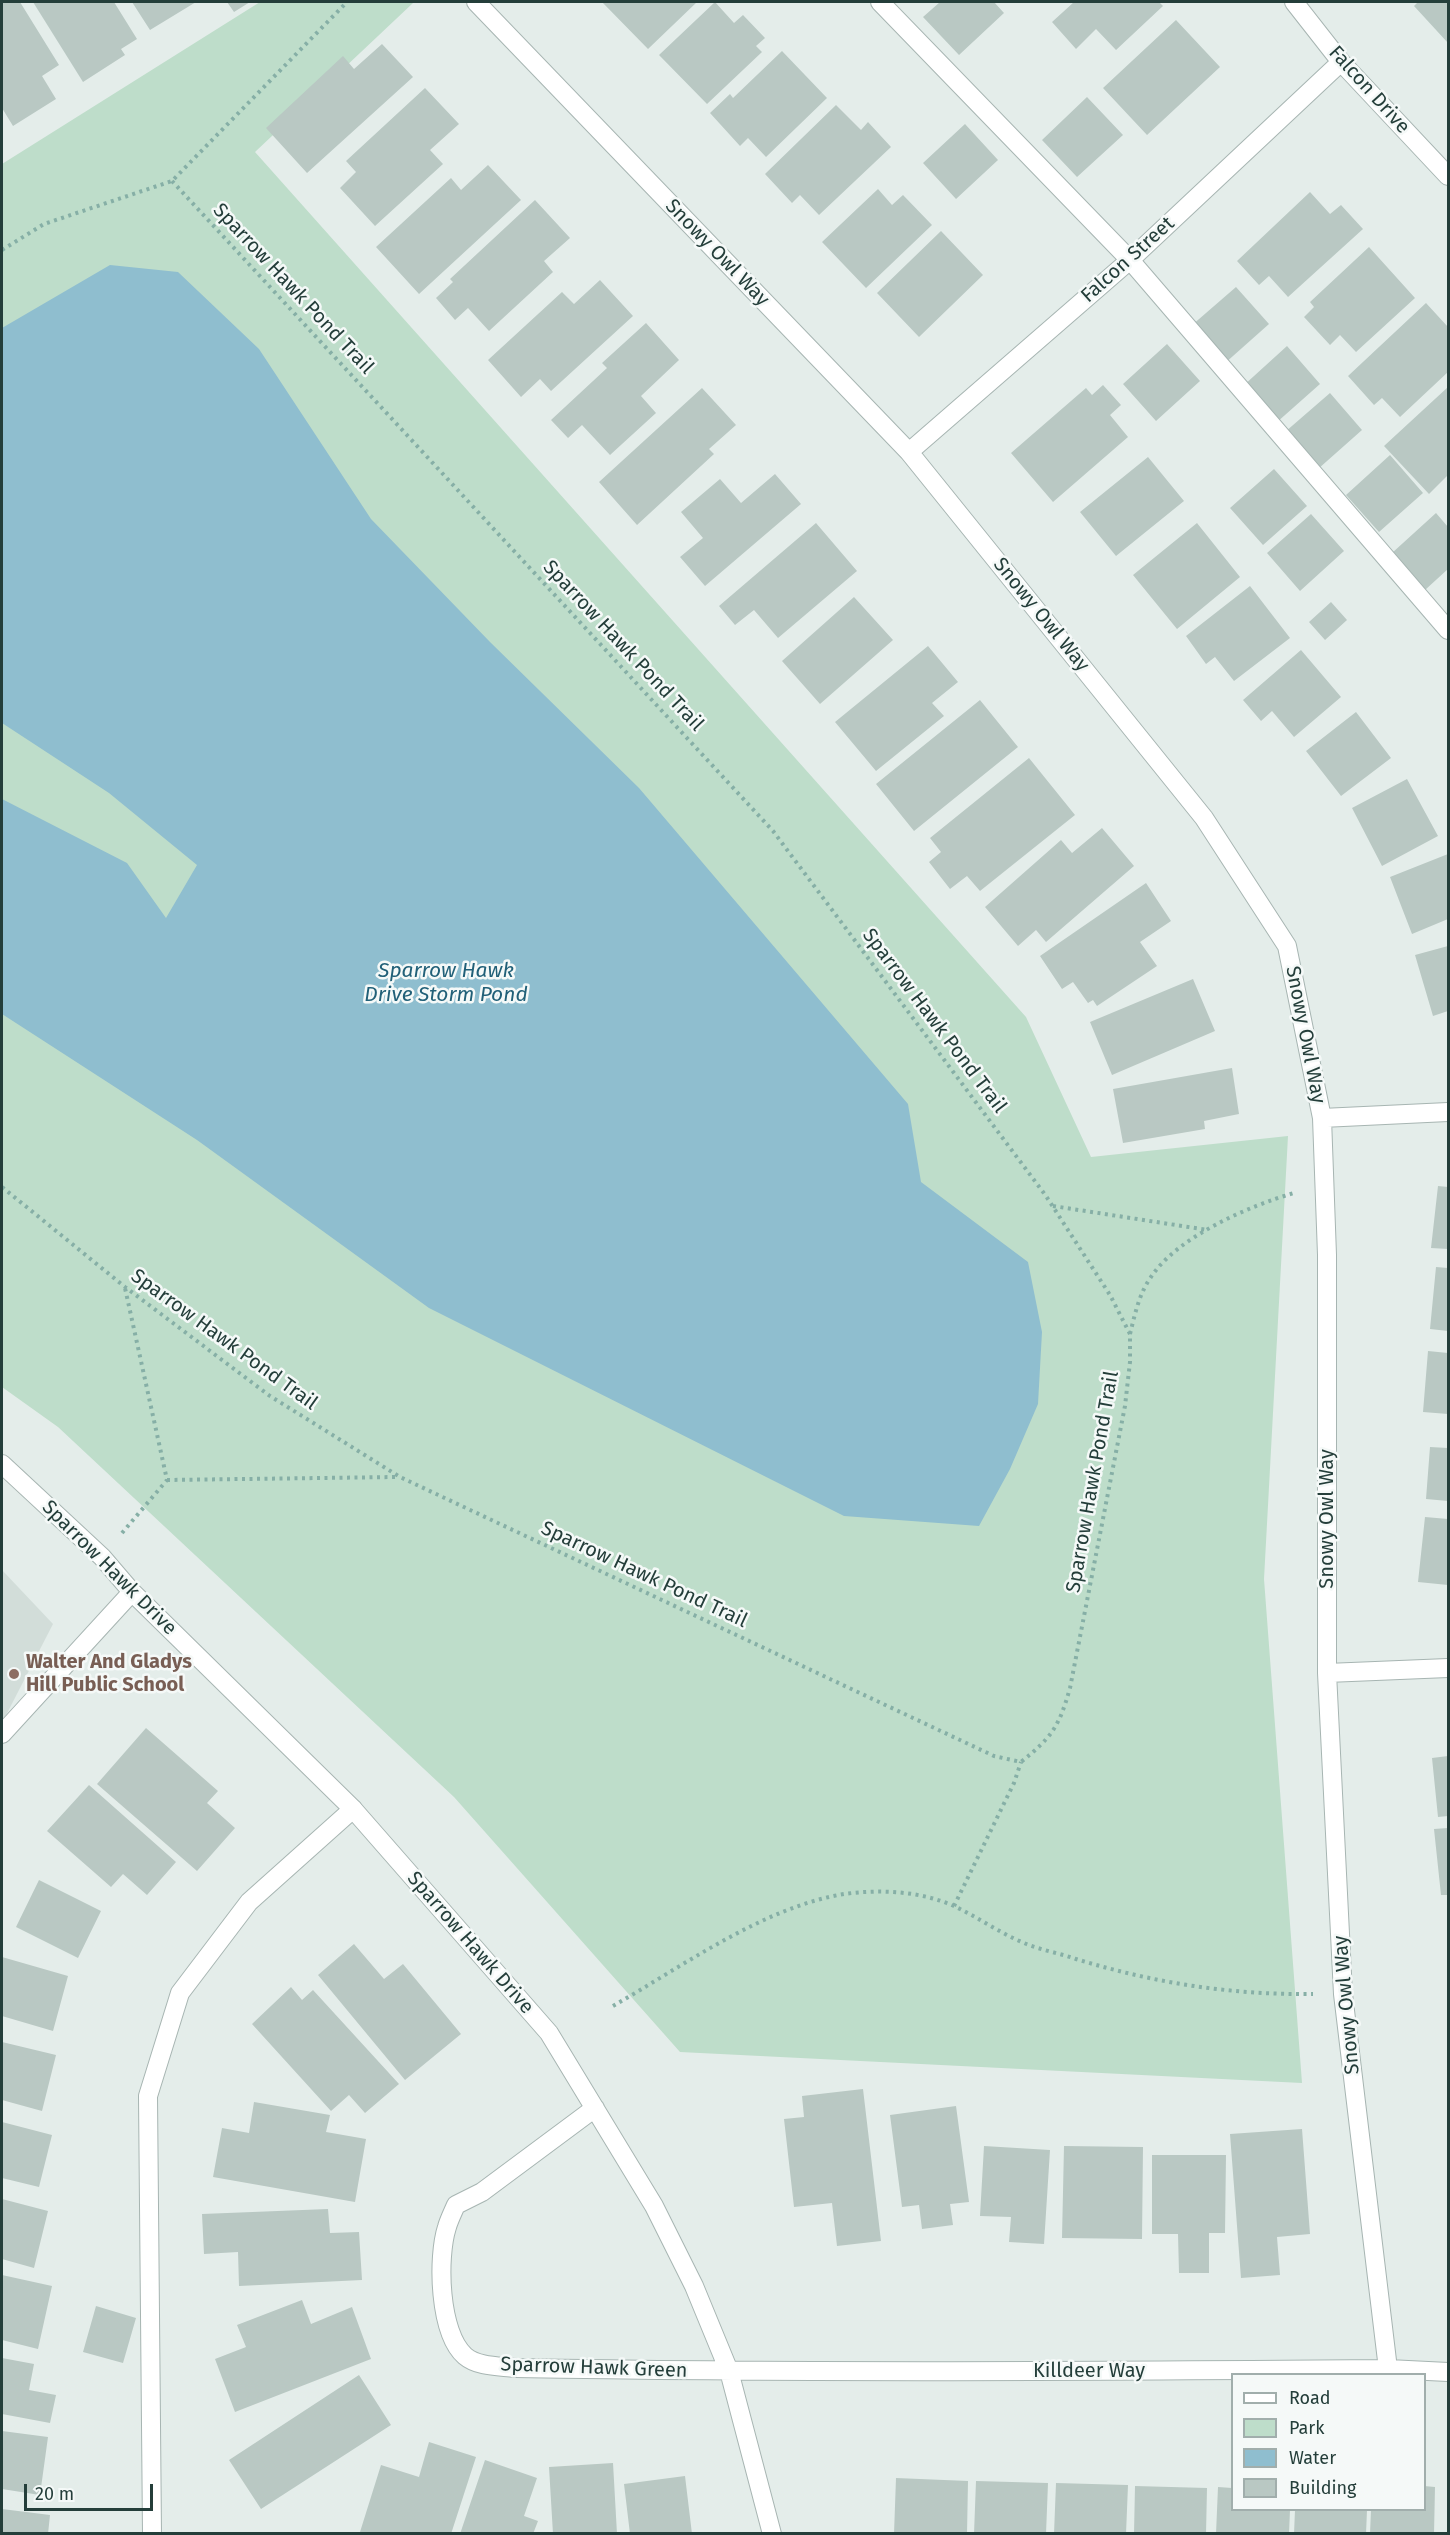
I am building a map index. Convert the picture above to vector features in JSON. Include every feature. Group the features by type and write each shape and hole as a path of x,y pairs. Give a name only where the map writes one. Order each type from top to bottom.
{"street":[{"name":"Snowy Owl Way","path":"476,2 909,452 1204,818 1287,946 1322,1118 1327,1255 1327,1673 1343,1994 1388,2369"},
{"path":"880,2 1130,260 1449,630"},
{"name":"Falcon Drive","path":"1294,2 1341,62 1449,176"},
{"name":"Falcon Street","path":"909,452 1130,260 1341,62"},
{"path":"1322,1118 1449,1112"},
{"name":"Sparrow Hawk Drive","path":"2,1464 102,1557 132,1592 352,1809 549,2033 654,2206 694,2286 729,2371 772,2534"},
{"path":"2,1734 132,1592"},
{"path":"1327,1673 1449,1668"},
{"path":"152,2534 148,2096 180,1993 249,1902 352,1809"},
{"name":"Sparrow Hawk Green","path":"595,2108 482,2192 456,2205 446,2228 442,2263 443,2302 448,2329 465,2356 482,2364 515,2367 729,2371"},
{"name":"Killdeer Way","path":"729,2371 932,2373 1388,2369 1449,2372"}],"path":[{"path":"2,250 44,224 172,181 347,2"},
{"name":"Sparrow Hawk Pond Trail","path":"2,1187 125,1287 270,1396 400,1477 994,1756 1021,1762 1046,1742 1061,1720 1070,1688 1125,1406 1130,1362 1130,1334 1110,1295 1053,1206 773,831 172,181"},
{"path":"1130,1334 1138,1302 1151,1277 1172,1251 1268,1201 1324,1184"},
{"path":"1053,1206 1209,1230"},
{"path":"125,1287 167,1479"},
{"path":"102,1557 167,1479 400,1477"},
{"path":"954,1906 1014,1783 1021,1762"},
{"path":"613,2006 756,1924 802,1905 845,1894 890,1892 920,1895 954,1906 1024,1943 1103,1967 1174,1984 1237,1993 1343,1994"}],"shaded area":[{"name":"Walter And Gladys Hill Public School","path":"2,1570 53,1624 2,1723"}],"green space":[{"path":"260,2 413,3 255,152 1026,1017 1091,1157 1288,1136 1264,1579 1302,2083 680,2052 454,1797 58,1427 2,1387 2,164"}],"water":[{"name":"Sparrow Hawk Drive Storm Pond","path":"110,265 178,272 259,349 371,519 490,642 639,788 908,1104 921,1182 1028,1262 1042,1332 1038,1404 1010,1469 979,1526 844,1516 429,1308 197,1140 2,1014 2,799 127,863 166,918 197,865 109,793 2,723 2,328"}],"building":[{"path":"2,2 20,2 59,65 42,76 56,99 13,126 2,108"},
{"path":"33,2 114,2 137,39 121,49 125,55 83,82"},
{"path":"132,2 196,2 150,30"},
{"path":"227,2 250,2 234,12"},
{"path":"602,2 697,2 648,49"},
{"path":"715,2 734,23 743,15 765,38 756,46 762,52 707,104 659,55"},
{"path":"940,2 994,2 1004,13 959,55 923,17"},
{"path":"1074,2 1159,2 1163,6 1116,50 1096,29 1076,49 1052,22"},
{"path":"1418,2 1448,2 1448,43 1414,6"},
{"path":"1176,20 1220,67 1147,135 1103,88"},
{"path":"382,44 413,77 307,173 266,128 343,56 354,69"},
{"path":"782,51 827,98 766,157 748,138 740,146 710,113 730,94 733,98"},
{"path":"425,88 459,124 430,150 443,164 375,226 340,188 356,172 346,161"},
{"path":"1087,97 1123,135 1077,177 1042,140"},
{"path":"836,105 861,130 868,122 891,147 819,215 800,195 792,203 765,174"},
{"path":"965,124 998,160 956,199 923,163"},
{"path":"488,165 521,200 419,294 376,247 451,178 461,190"},
{"path":"878,189 892,205 903,195 932,225 866,288 822,242"},
{"path":"1310,192 1330,214 1341,205 1363,229 1288,297 1269,276 1259,285 1237,261"},
{"path":"535,200 570,238 544,261 553,272 489,331 468,308 455,320 436,298 453,282 450,279"},
{"path":"941,231 983,275 919,337 877,293"},
{"path":"1369,247 1415,298 1356,352 1340,335 1330,345 1304,317 1314,307 1310,302"},
{"path":"600,280 633,316 551,391 540,379 521,397 488,360 562,292 574,304"},
{"path":"1236,287 1269,324 1224,364 1191,326"},
{"path":"1426,303 1448,327 1448,372 1400,417 1382,398 1374,405 1348,376"},
{"path":"646,323 679,360 641,396 656,413 610,455 582,425 568,438 551,420 607,368 602,363"},
{"path":"1167,344 1200,381 1156,421 1123,384"},
{"path":"1287,346 1320,384 1276,423 1243,386"},
{"path":"1103,385 1121,405 1110,415 1128,437 1053,502 1011,453 1086,388 1092,395"},
{"path":"1448,387 1448,475 1429,494 1384,446"},
{"path":"702,388 736,425 709,449 714,454 637,525 599,482"},
{"path":"1330,393 1362,430 1318,469 1285,432"},
{"path":"1390,455 1423,493 1379,532 1346,495"},
{"path":"1148,457 1184,501 1116,556 1080,512"},
{"path":"1274,469 1307,506 1263,545 1230,508"},
{"path":"775,474 801,504 705,586 680,557 703,538 681,512 720,479 741,503"},
{"path":"1436,513 1448,527 1448,569 1425,590 1392,553"},
{"path":"1311,514 1344,551 1300,591 1267,553"},
{"path":"816,523 857,571 778,638 754,610 735,625 719,606"},
{"path":"1197,523 1240,577 1177,629 1133,575"},
{"path":"1250,586 1290,638 1234,681 1215,657 1206,664 1186,636"},
{"path":"854,597 893,640 820,704 782,661"},
{"path":"1331,602 1347,620 1325,640 1309,622"},
{"path":"928,646 958,682 932,703 944,716 876,771 835,722"},
{"path":"1301,650 1341,697 1294,737 1272,711 1261,721 1243,700"},
{"path":"980,700 1018,747 914,831 876,784"},
{"path":"1356,712 1391,758 1341,796 1306,751"},
{"path":"1029,758 1075,815 980,891 967,876 950,889 929,862 941,852 930,838"},
{"path":"1407,779 1438,836 1382,866 1352,808"},
{"path":"1102,828 1134,866 1046,942 1036,930 1018,946 985,907 1061,840 1072,853"},
{"path":"1448,854 1448,919 1412,934 1390,877"},
{"path":"1146,883 1171,921 1140,942 1157,966 1097,1006 1093,1000 1088,1003 1073,982 1062,989 1040,956"},
{"path":"1448,946 1448,1011 1433,1016 1415,955"},
{"path":"1193,979 1215,1031 1112,1075 1090,1022"},
{"path":"1232,1068 1239,1114 1204,1121 1205,1129 1123,1143 1113,1089"},
{"path":"1438,1186 1448,1187 1448,1249 1431,1248"},
{"path":"1436,1267 1448,1268 1448,1331 1430,1329"},
{"path":"1428,1351 1448,1353 1448,1414 1423,1412"},
{"path":"1430,1447 1448,1448 1448,1501 1426,1499"},
{"path":"1425,1517 1448,1519 1448,1585 1418,1582"},
{"path":"146,1728 218,1791 207,1803 235,1828 197,1871 97,1784"},
{"path":"1448,1756 1448,1816 1438,1817 1432,1758"},
{"path":"89,1785 176,1862 147,1895 123,1874 111,1887 47,1831"},
{"path":"1448,1828 1448,1895 1441,1895 1434,1829"},
{"path":"39,1880 101,1911 78,1958 16,1927"},
{"path":"354,1944 384,1979 403,1964 461,2034 405,2080 318,1975"},
{"path":"2,1957 68,1976 53,2031 2,2016"},
{"path":"291,1987 302,2000 313,1990 399,2084 365,2113 349,2095 331,2111 252,2024"},
{"path":"2,2042 56,2055 42,2111 2,2100"},
{"path":"863,2089 881,2241 837,2246 832,2203 794,2207 784,2119 804,2117 802,2096"},
{"path":"254,2102 330,2115 326,2132 366,2139 355,2202 213,2177 222,2128 249,2133"},
{"path":"956,2106 969,2202 950,2204 953,2225 922,2229 919,2205 902,2207 890,2115"},
{"path":"2,2122 52,2135 39,2187 2,2178"},
{"path":"1302,2129 1310,2234 1277,2237 1280,2275 1241,2278 1230,2134"},
{"path":"984,2146 1050,2150 1044,2244 1009,2242 1011,2217 980,2216"},
{"path":"1064,2146 1143,2147 1142,2239 1062,2238"},
{"path":"1152,2155 1226,2155 1225,2233 1209,2233 1209,2273 1179,2273 1178,2234 1152,2234"},
{"path":"2,2199 48,2211 34,2268 2,2259"},
{"path":"328,2209 330,2233 359,2232 362,2280 239,2286 238,2252 204,2254 202,2214"},
{"path":"2,2275 52,2286 38,2349 2,2340"},
{"path":"302,2300 311,2324 352,2307 371,2359 235,2412 215,2359 246,2347 237,2325"},
{"path":"96,2306 136,2318 123,2363 83,2352"},
{"path":"2,2358 34,2364 29,2390 56,2395 50,2423 2,2414"},
{"path":"359,2375 391,2425 261,2509 229,2460"},
{"path":"2,2431 48,2437 40,2495 2,2489"},
{"path":"429,2442 476,2457 451,2534 360,2532 381,2465 419,2477"},
{"path":"485,2460 537,2478 524,2516 538,2521 533,2534 460,2534"},
{"path":"613,2463 617,2534 553,2534 549,2467"},
{"path":"685,2476 692,2534 630,2534 624,2484"},
{"path":"896,2478 968,2481 967,2534 894,2534"},
{"path":"976,2481 1048,2483 1046,2534 974,2534"},
{"path":"1056,2483 1128,2485 1126,2534 1054,2534"},
{"path":"1135,2486 1207,2488 1206,2534 1134,2534"},
{"path":"1426,2486 1435,2487 1434,2534 1370,2534 1371,2511 1426,2511"},
{"path":"1218,2487 1231,2488 1231,2511 1290,2511 1289,2534 1216,2534"},
{"path":"2,2509 50,2515 48,2534 2,2534"},
{"path":"1295,2511 1367,2511 1366,2534 1294,2534"}],"place":[{"name":"Walter And Gladys Hill Public School","path":"14,1674"}]}
